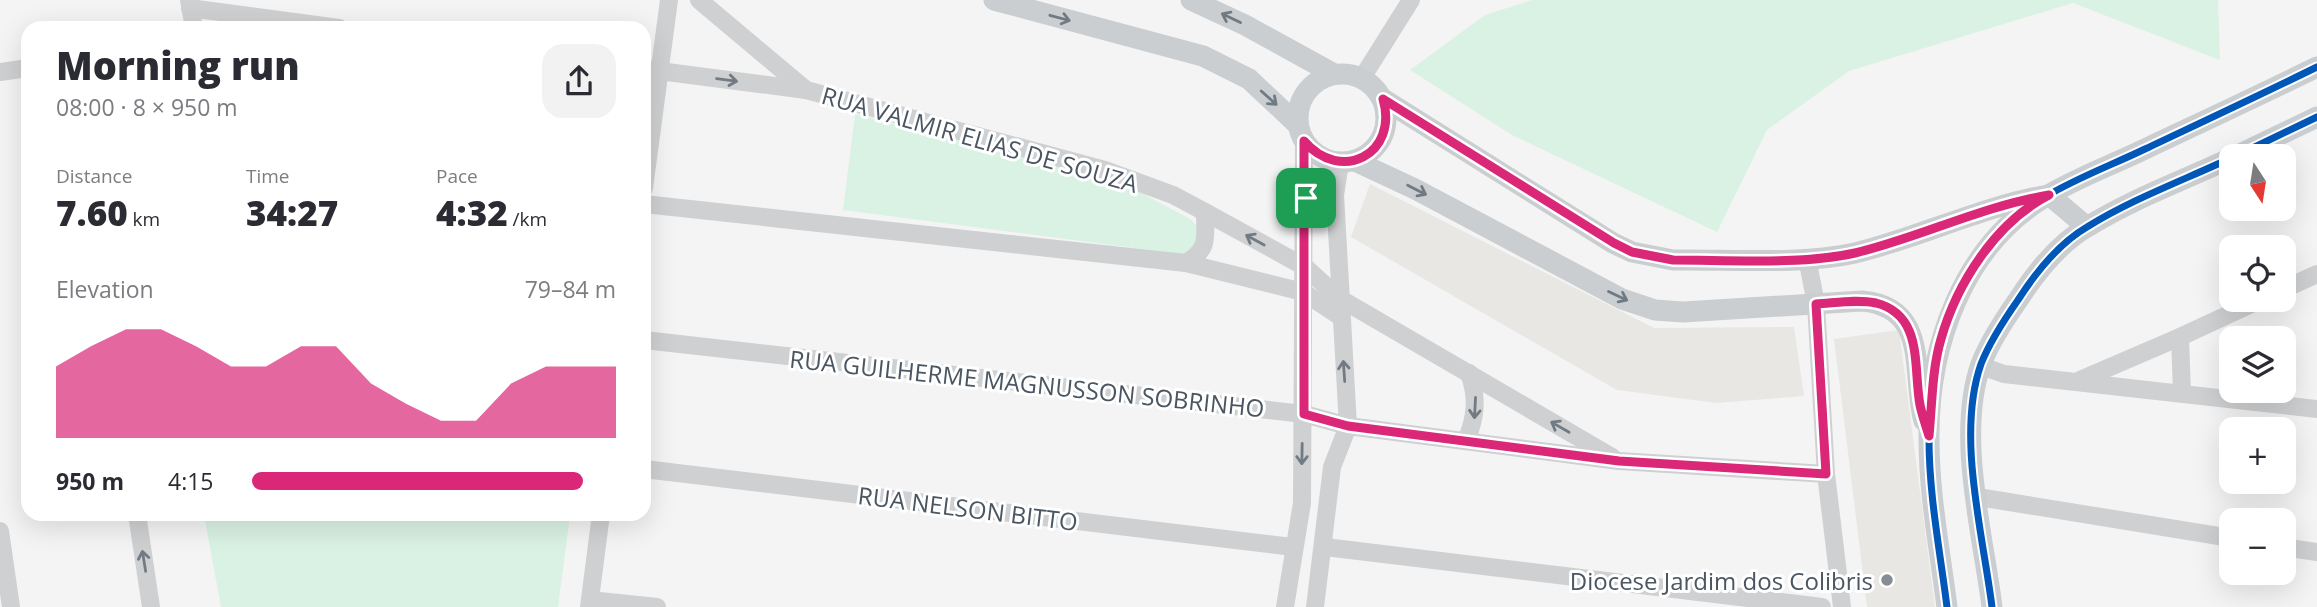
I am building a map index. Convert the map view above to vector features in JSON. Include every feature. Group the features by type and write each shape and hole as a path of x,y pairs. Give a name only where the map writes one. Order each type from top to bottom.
{"main road":[{"path":"994,0 1203,56 1249,79 1325,159 1348,162 1415,189 1622,299 1655,310 1683,312 1816,304 1874,303 1886,307 1905,323 1915,347 1919,404 1929,436 1947,607"},
{"path":"1191,0 1245,25 1334,74 1362,78 1374,86 1383,99 1387,114 1386,129 1380,143 1369,154 1348,162"},
{"path":"1929,436 1940,341 1954,302 1975,265 2002,232 2049,195 2317,67"},
{"path":"1301,133 1301,100 1309,88 1334,74"},
{"path":"1383,99 1614,243 1632,252 1673,260 1807,258 1853,253 1939,229 2011,201 2049,195 2087,227"},
{"path":"2261,144 2317,117"},
{"path":"1992,607 1972,455 1972,413 1981,366 1993,338 2035,275 2062,246 2087,227 2219,164"}],"street":[{"path":"652,70 669,0"},
{"path":"699,0 806,90"},
{"path":"1362,78 1410,0"},
{"path":"190,4 296,21"},
{"path":"0,72 21,69"},
{"name":"RUA VALMIR ELIAS DE SOUZA","path":"652,70 806,90 1105,170 1172,195 1305,267 1339,298 1619,461"},
{"path":"1285,607 1302,503 1305,267 1301,133"},
{"path":"1315,607 1325,547 1332,467 1348,426 1335,195 1348,162"},
{"path":"651,205 1186,263 1303,292 1341,317"},
{"path":"1186,263 1201,254 1205,242 1205,212"},
{"path":"1807,258 1816,304 1826,474 1842,607"},
{"path":"2296,284 2317,274"},
{"path":"2077,381 2234,312"},
{"path":"2180,337 2182,393"},
{"name":"RUA GUILHERME MAGNUSSON SOBRINHO","path":"651,341 1304,414 1348,426 1619,461 1826,474"},
{"path":"1981,366 2004,374 2317,409"},
{"path":"1466,441 1474,424 1476,405 1469,373"},
{"name":"RUA NELSON BITTO","path":"651,470 1293,547"},
{"path":"1978,497 2219,536"},
{"path":"137,521 151,607"},
{"path":"600,521 590,603 657,607"},
{"path":"0,531 12,607"},
{"path":"1325,547 1822,607"},
{"path":"2296,549 2317,552"}],"shaded area":[{"path":"1370,184 1654,328 1794,327 1804,396 1716,403 1617,390 1351,237"},
{"path":"1899,330 1935,607 1867,607 1834,339"}],"green space":[{"path":"1532,0 2218,0 2220,60 2073,3 1849,71 1767,130 1717,232 1512,135 1410,70 1485,15"},
{"path":"855,114 1115,179 1190,219 1199,228 1200,240 1187,253 1181,254 843,210"},
{"path":"205,521 569,521 558,607 221,607"}],"cycle path":[{"path":"1947,607 1931,481 1930,404 1943,335 1972,271 1992,243 2016,218 2045,197 2317,67"},
{"path":"1383,99 1613,243 1632,252 1673,260 1788,260 1833,257 1902,240 1995,208 2042,196"},
{"path":"2261,144 2317,117"},
{"path":"1992,607 1971,453 1974,392 1981,364 1989,347 2040,269 2076,234 2158,190 2219,163"}],"place":[{"name":"Diocese Jardim dos Colibris","path":"1887,580"}],"route":[{"path":"1383,99 1614,243 1632,252 1673,260 1807,258 1853,253 1939,229 2011,201 2049,195 2034,204 2002,232 1975,265 1954,302 1940,341 1929,436 1919,404 1915,347 1905,323 1897,314 1874,303 1816,304 1826,474 1619,461 1348,426 1304,414 1303,292 1306,198 1304,141 1313,152 1340,163 1355,161 1369,154 1380,143 1386,129 1387,114 1383,99"}]}
